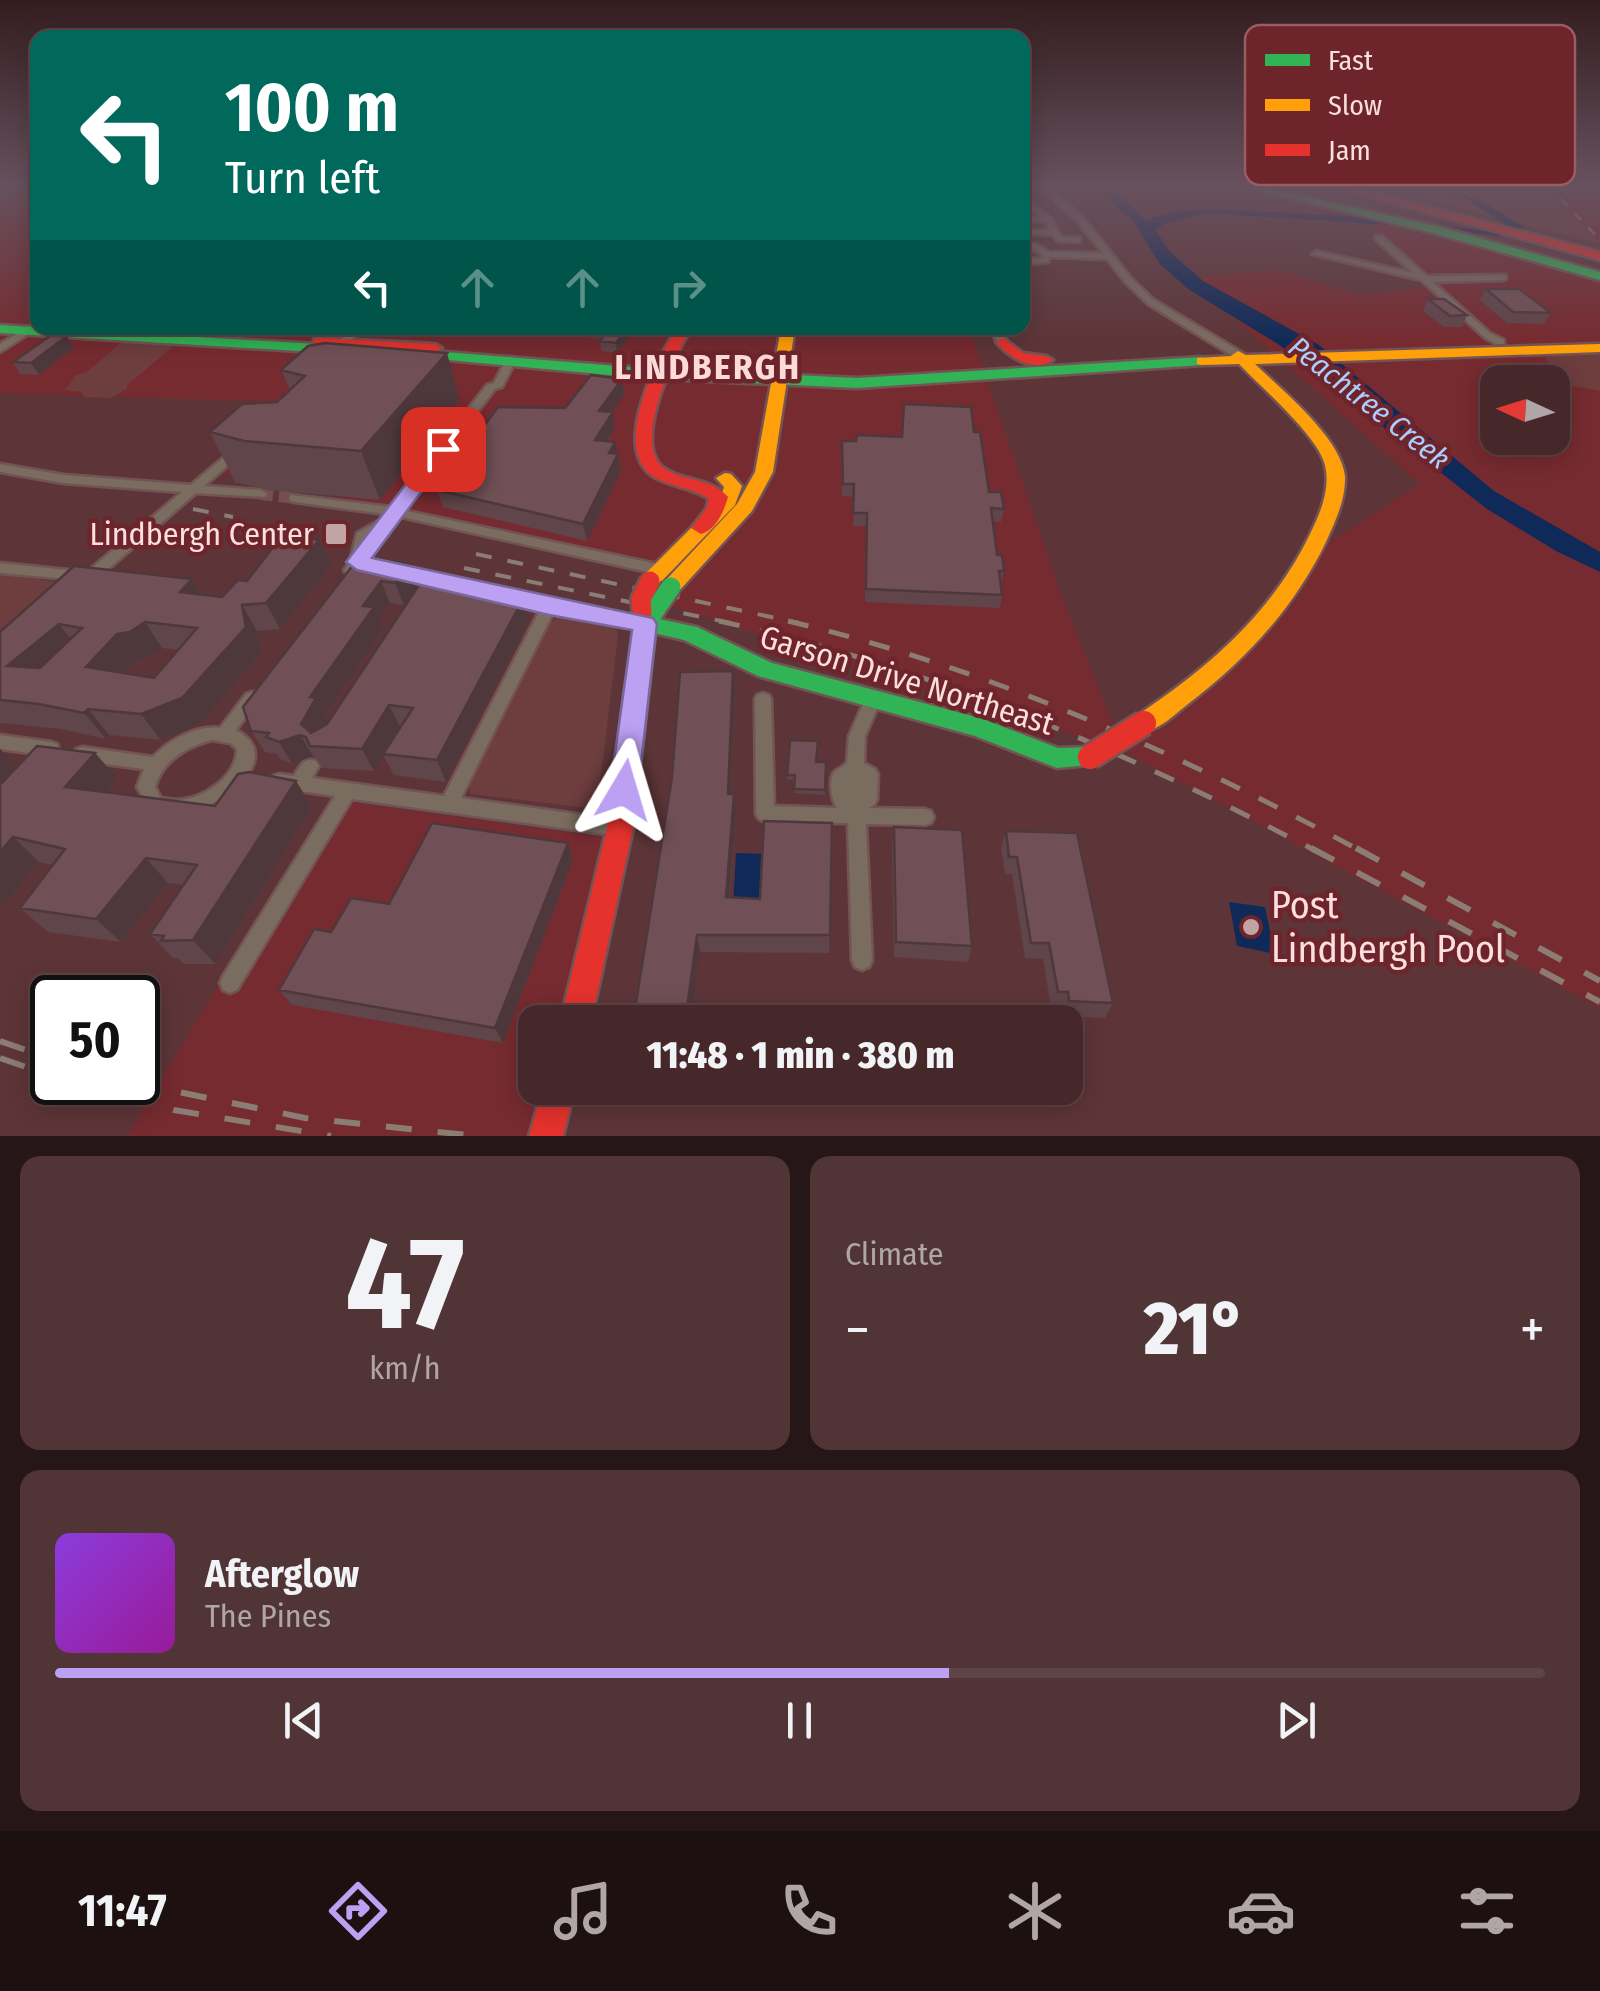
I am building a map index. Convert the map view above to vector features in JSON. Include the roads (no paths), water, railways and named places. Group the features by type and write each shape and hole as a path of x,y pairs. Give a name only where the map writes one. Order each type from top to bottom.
{"main road":[{"path":"1471,237 1600,276"},
{"path":"1493,237 1600,266"},
{"path":"1539,237 1600,254"},
{"path":"0,325 30,326"},
{"path":"149,335 301,347 341,346 618,372 657,370"},
{"path":"177,335 857,384 1252,356"},
{"path":"680,335 657,370 649,401 646,453 652,467 667,476 702,485 719,497 716,510 701,528"},
{"path":"647,616 736,518 764,472 787,335"},
{"path":"998,335 1013,354 1028,360 1095,356 1128,359"},
{"path":"998,335 1011,358 1005,367"},
{"path":"1370,351 1500,342 1600,345"},
{"path":"779,379 856,378 1128,359 1600,345"},
{"path":"301,347 320,355 318,374 369,351"},
{"name":"Garson Drive Northeast","path":"647,616 766,670 980,728 1057,758 1090,757 1198,688 1280,606 1303,574 1333,504 1336,484 1330,454 1252,356"},
{"path":"618,372 635,378 649,401"},
{"path":"646,453 672,469 725,478 745,479 764,472"},
{"path":"579,1005 620,828 647,616 641,599 654,575 729,501 732,486 725,478"},
{"path":"546,1136 554,1105"}],"street":[{"path":"1057,237 1077,240"},
{"path":"1094,237 1151,302 1252,356"},
{"path":"1379,238 1486,335 1500,342"},
{"path":"1030,246 1048,254 1108,256"},
{"path":"1030,261 1045,260 1048,254"},
{"path":"1316,254 1427,278 1502,277"},
{"path":"0,349 30,329"},
{"path":"336,588 491,387 508,372 508,364"},
{"path":"78,588 246,444"},
{"path":"0,468 64,479 261,494"},
{"path":"294,498 654,575"},
{"path":"357,562 472,588"},
{"path":"0,568 91,576"},
{"path":"420,601 434,580"},
{"path":"491,592 549,607 647,616"},
{"path":"449,804 549,607"},
{"path":"226,733 258,691"},
{"path":"855,811 868,800 868,774 855,768 858,736 874,697"},
{"path":"764,699 765,814 855,811 924,817"},
{"path":"212,733 226,733 237,736 248,752 240,775 215,797 182,808 167,808 148,797 146,787 156,764 181,743 212,733"},
{"path":"0,742 156,764"},
{"path":"299,784 310,766"},
{"path":"240,775 620,828"},
{"path":"230,982 348,790"},
{"path":"855,811 862,960"}],"water":[{"name":"Peachtree Creek","path":"1143,237 1160,237 1170,252 1203,281 1319,345 1494,491 1600,552 1600,572 1556,551 1487,509 1278,344 1188,289 1160,264"},
{"path":"736,853 764,854 760,908 733,907"},
{"name":"Post Lindbergh Pool","path":"1229,902 1265,907 1275,954 1237,946"}],"tunnel":[{"path":"261,494 295,498"}],"railway":[{"path":"1597,237 1600,240"},
{"path":"193,509 233,517"},
{"path":"476,554 799,623"},
{"path":"464,568 731,623"},
{"path":"719,621 875,662 1025,716 1172,779 1316,851"},
{"path":"788,621 937,663 1082,717 1223,780 1361,851"},
{"path":"1311,848 1600,1002"},
{"path":"1356,848 1600,981"},
{"path":"0,1041 30,1051"},
{"path":"0,1058 30,1068"},
{"path":"160,1088 305,1118 477,1136"},
{"path":"156,1105 331,1136"}],"place":[{"name":"Lindbergh Center","path":"336,534"},
{"name":"Post Lindbergh Pool","path":"1251,927"}],"district":[{"name":"LINDBERGH","path":"708,367"}]}
